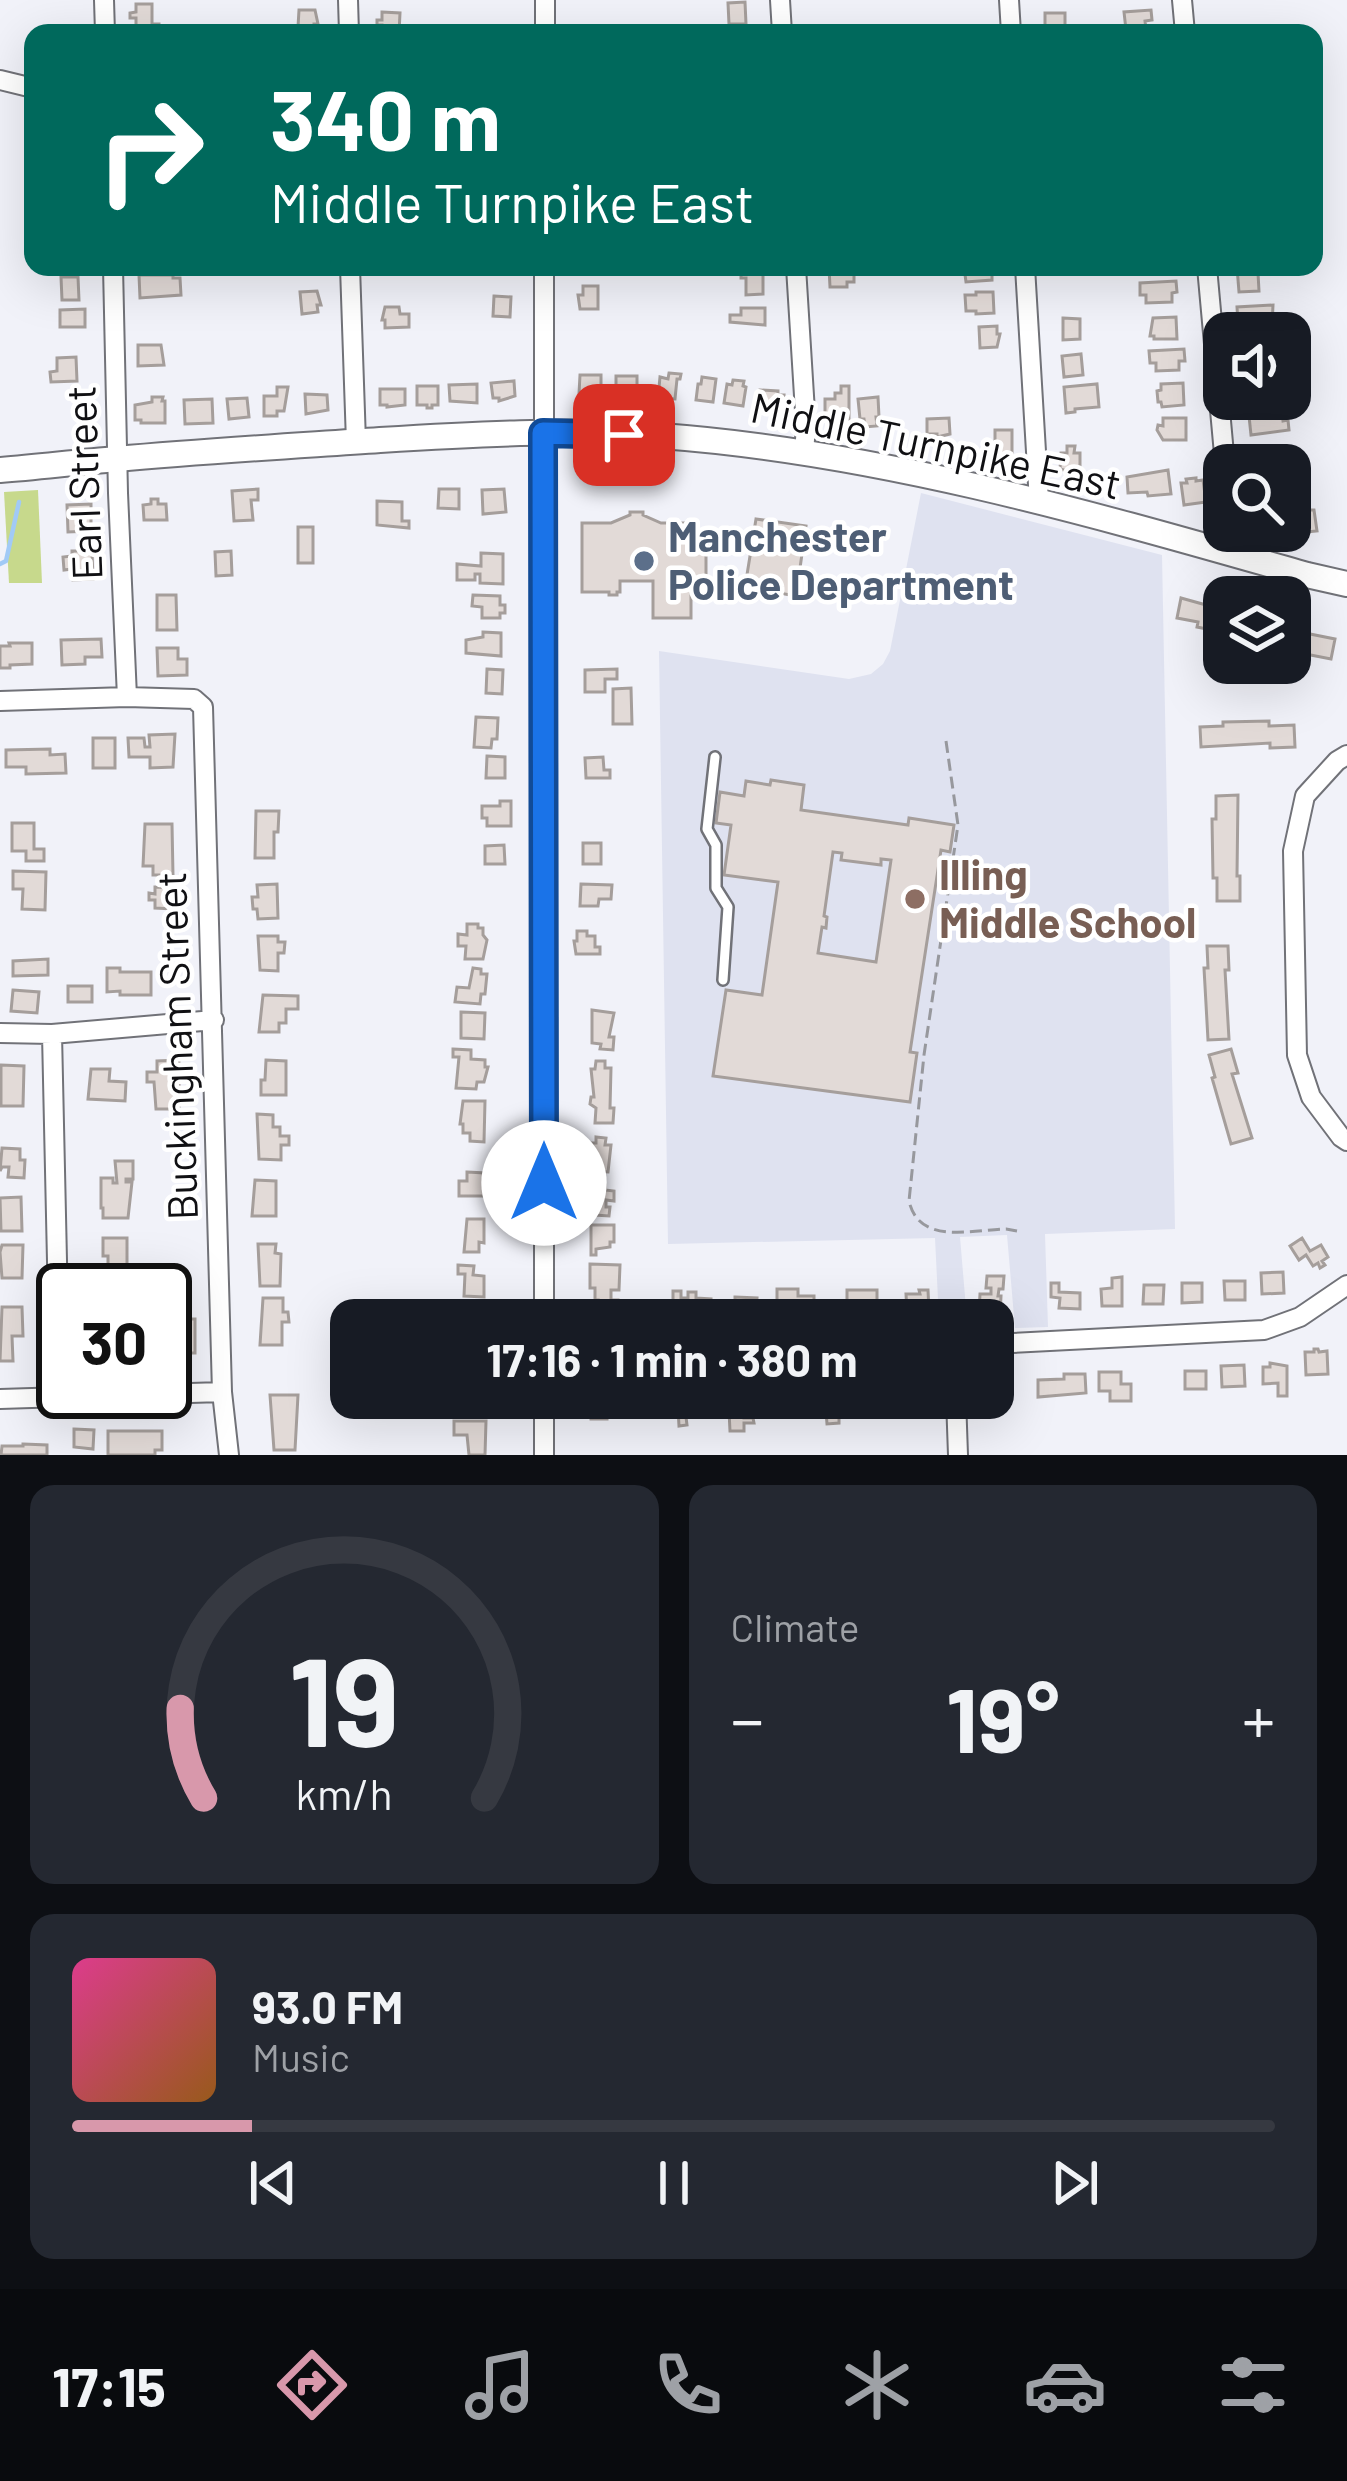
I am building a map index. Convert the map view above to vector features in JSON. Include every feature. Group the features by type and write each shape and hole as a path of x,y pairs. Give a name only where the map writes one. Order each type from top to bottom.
{"main road":[{"name":"Middle Turnpike East","path":"0,470 500,433 656,436 804,451 1203,536"},
{"name":"Middle Turnpike East","path":"1258,552 1347,584"}],"street":[{"name":"Earl Street","path":"113,276 127,697"},
{"path":"350,276 356,442"},
{"path":"544,276 544,1299"},
{"path":"797,276 804,451"},
{"path":"1026,276 1039,502"},
{"path":"1208,276 1223,444"},
{"path":"0,700 127,697"},
{"name":"Buckingham Street","path":"127,697 194,699 203,707 222,1392 229,1455"},
{"path":"1347,755 1305,796 1293,851 1297,1055 1311,1097 1347,1141"},
{"path":"0,1033 52,1034 214,1020"},
{"path":"52,1034 57,1263"},
{"path":"1014,1343 1264,1330 1300,1317 1347,1285"},
{"path":"192,1393 222,1392"},
{"path":"0,1400 36,1398"},
{"path":"544,1419 544,1455"},
{"path":"957,1419 958,1455"}],"lane":[{"path":"716,757 707,829 716,844 716,888 728,908 723,980"}],"path":[{"path":"946,741 958,825 924,1055 909,1201 913,1216 932,1231 1017,1231"}],"shaded area":[{"name":"Illing Middle School","path":"921,493 1162,555 1175,1229 1045,1234 1048,1327 1015,1328 1007,1235 960,1237 965,1299 938,1299 935,1238 668,1244 659,651 849,679 871,674 890,651"}],"green space":[{"path":"38,490 42,583 9,583 4,492"}],"building":[{"path":"745,2 746,24 729,24 728,3"},
{"path":"136,4 152,4 152,24 136,24 130,13 136,12"},
{"path":"299,10 315,10 318,24 298,24"},
{"path":"1151,10 1152,20 1125,24 1124,12"},
{"path":"382,12 400,13 399,24 377,24"},
{"path":"1045,13 1065,13 1065,24 1045,24"},
{"path":"139,276 180,278 181,295 140,298"},
{"path":"763,276 763,294 746,295 746,278 741,278"},
{"path":"829,276 854,276 847,287 830,287"},
{"path":"965,276 992,276 992,280 966,282"},
{"path":"1238,276 1258,276 1259,291 1239,292"},
{"path":"61,277 78,277 79,300 62,300"},
{"path":"1176,281 1172,302 1146,303 1146,295 1140,295 1140,283"},
{"path":"583,286 598,286 598,309 580,309 578,295 583,295"},
{"path":"317,291 318,312 302,314 300,292"},
{"path":"993,292 994,313 966,311 965,295"},
{"path":"494,296 511,297 510,317 493,316"},
{"path":"1273,305 1273,312 1237,312 1237,307"},
{"path":"385,307 399,307 400,314 409,314 409,327 385,328"},
{"path":"741,308 765,308 765,325 730,322 730,315 741,315"},
{"path":"85,309 85,327 60,327 60,310"},
{"path":"1176,317 1177,339 1150,336 1153,318"},
{"path":"1063,318 1080,319 1080,339 1063,340"},
{"path":"997,326 997,347 980,348 979,327"},
{"path":"138,345 161,345 164,365 138,366"},
{"path":"1184,349 1185,361 1179,361 1179,370 1156,371 1156,363 1150,363 1149,351"},
{"path":"1081,354 1083,375 1064,377 1062,356"},
{"path":"76,357 77,381 51,382 57,358"},
{"path":"669,373 681,374 675,399 658,398 660,377 668,379"},
{"path":"580,375 601,375 601,394 587,398 579,394"},
{"path":"616,376 637,376 637,393 616,394"},
{"path":"702,377 716,379 713,402 696,400"},
{"path":"733,380 744,381 743,406 724,403 727,384 732,385"},
{"path":"514,381 515,396 493,398 491,383"},
{"path":"1183,383 1184,405 1162,407 1157,391 1161,384"},
{"path":"477,384 477,403 450,401 449,385"},
{"path":"1097,384 1099,407 1066,413 1064,387"},
{"path":"417,386 438,386 438,405 417,405"},
{"path":"841,386 849,386 849,419 825,417 825,399 835,399"},
{"path":"277,387 288,387 284,411 264,416 264,396 277,396"},
{"path":"380,389 405,389 405,405 380,405"},
{"path":"760,390 778,391 784,395 783,405 759,408"},
{"path":"305,394 327,395 328,410 306,414"},
{"path":"152,397 165,401 165,423 135,420 135,405 152,402"},
{"path":"878,397 877,426 865,427 858,399"},
{"path":"247,398 249,417 229,419 227,399"},
{"path":"212,399 213,423 185,424 184,400"},
{"path":"949,418 950,434 927,434 927,419"},
{"path":"1163,418 1186,418 1186,440 1163,440 1157,430"},
{"path":"1249,420 1288,420 1289,430 1251,435"},
{"path":"995,430 1012,430 1012,454 995,454"},
{"path":"1067,446 1075,446 1074,453 1080,453 1080,470 1060,469 1061,453 1067,453"},
{"path":"1168,470 1171,494 1128,493 1127,477"},
{"path":"1186,479 1203,480 1203,502 1184,505 1181,483 1187,483"},
{"path":"258,489 258,500 251,500 253,520 234,521 232,491"},
{"path":"439,489 459,489 459,509 438,508"},
{"path":"504,489 506,512 483,514 482,490"},
{"path":"151,499 166,504 167,520 144,520 143,505 151,504"},
{"path":"377,501 402,502 402,521 409,521 409,528 377,525"},
{"path":"91,504 91,531 68,532 67,505"},
{"path":"1311,510 1314,510 1317,531 1311,532"},
{"name":"Manchester Police Department","path":"630,512 643,512 661,523 691,523 691,545 706,545 706,578 691,578 691,618 653,618 653,581 620,581 617,595 582,592 582,523 611,523"},
{"path":"756,519 806,526 796,596 745,587"},
{"path":"298,527 313,527 313,563 298,563"},
{"path":"72,551 92,551 93,579 73,580 72,569 64,570 63,557 72,556"},
{"path":"231,551 232,575 216,576 215,552"},
{"path":"481,553 503,554 503,584 480,583 480,574 475,574 475,580 457,580 457,564 481,566"},
{"path":"157,595 176,595 177,630 157,630"},
{"path":"473,595 500,596 505,613 500,618 482,618 482,607 472,606"},
{"path":"1181,598 1203,604 1203,628 1197,627 1198,622 1177,618"},
{"path":"483,632 501,633 501,656 466,653 466,640 483,637"},
{"path":"1311,634 1335,639 1331,659 1311,655"},
{"path":"101,639 102,657 62,665 61,640"},
{"path":"32,643 32,664 0,668 0,646"},
{"path":"157,648 178,648 178,659 187,659 187,675 158,676"},
{"path":"487,669 503,670 502,694 486,693"},
{"path":"617,669 617,679 605,679 605,692 585,692 585,670"},
{"path":"631,688 632,724 613,724 613,689"},
{"path":"476,717 498,718 497,739 492,739 491,748 474,747"},
{"path":"1269,721 1269,726 1294,725 1295,747 1270,748 1270,743 1201,747 1200,727"},
{"path":"175,734 173,767 150,768 150,757 129,757 128,738 144,738 145,747 150,747 149,735"},
{"path":"93,738 115,738 115,768 93,768"},
{"path":"50,749 50,755 65,754 66,773 26,774 26,767 6,767 6,750"},
{"path":"487,756 505,757 505,778 486,778"},
{"path":"603,757 610,778 586,778 585,758"},
{"path":"771,780 804,785 801,810 908,825 909,818 954,825 950,852 941,850 910,1052 917,1053 910,1102 713,1076 726,990 762,995 778,882 724,875 731,825 716,823 720,792 744,796 746,781 770,785","holes":["833,852 842,853 841,860 881,865 881,859 891,860 876,962 818,953 822,927 826,928"]},
{"path":"1238,795 1240,901 1217,901 1212,819 1216,819 1216,796"},
{"path":"500,801 511,801 511,826 487,826 482,806 500,806"},
{"path":"256,811 279,811 274,858 255,858"},
{"path":"12,823 34,823 34,849 44,849 44,861 26,861 26,851 12,851"},
{"path":"145,824 172,824 173,875 153,875 153,866 143,866"},
{"path":"583,843 601,843 601,864 583,864"},
{"path":"504,845 505,864 485,864 485,846"},
{"path":"13,871 46,872 45,910 22,909 23,889 13,889"},
{"path":"277,884 278,918 258,919 252,897 258,897 257,885"},
{"path":"581,884 612,885 611,899 599,899 598,906 580,906"},
{"path":"155,887 173,888 173,909 155,908 149,893 155,894"},
{"path":"467,924 483,928 487,940 483,959 465,959 466,946 458,946 458,934 467,935"},
{"path":"577,931 595,936 600,954 576,954"},
{"path":"258,936 278,936 278,942 285,942 284,953 278,953 278,971 260,970"},
{"path":"1207,946 1228,946 1229,1039 1208,1040"},
{"path":"48,959 48,975 13,976 13,961"},
{"path":"107,968 151,972 151,995 107,992"},
{"path":"473,968 487,974 480,1004 455,1002 457,987 469,988"},
{"path":"68,986 92,986 92,1002 68,1002"},
{"path":"13,990 39,992 37,1013 11,1011"},
{"path":"263,995 298,996 298,1009 286,1009 286,1023 279,1023 279,1032 259,1032"},
{"path":"592,1010 614,1013 609,1037 614,1037 613,1050 592,1043"},
{"path":"461,1012 485,1013 484,1039 461,1038"},
{"path":"453,1049 471,1050 471,1059 485,1060 484,1082 477,1082 476,1089 456,1088 459,1057 453,1057"},
{"path":"1231,1049 1238,1073 1232,1074 1252,1138 1231,1144 1209,1055"},
{"path":"179,1060 179,1109 156,1109 154,1082 147,1082 147,1072 157,1072 157,1061"},
{"path":"266,1060 286,1061 286,1095 261,1095"},
{"path":"596,1061 605,1061 605,1068 611,1068 613,1123 595,1123 596,1108 590,1104 594,1097 591,1069"},
{"path":"1,1065 24,1066 23,1106 1,1106"},
{"path":"91,1069 110,1069 109,1081 126,1082 125,1101 88,1099"},
{"path":"463,1101 485,1101 484,1142 470,1141 470,1133 463,1133"},
{"path":"257,1114 273,1115 273,1127 280,1127 280,1136 289,1136 289,1145 281,1145 281,1160 259,1159"},
{"path":"596,1137 606,1138 605,1145 611,1145 608,1172 592,1171 591,1143 596,1143"},
{"path":"2,1148 20,1149 24,1178 8,1177 9,1167 0,1171"},
{"path":"115,1161 133,1161 133,1179 126,1179 132,1182 128,1218 103,1218 101,1178 117,1183"},
{"path":"467,1172 485,1173 485,1196 459,1196 459,1181 467,1181"},
{"path":"255,1180 276,1181 276,1216 252,1216"},
{"path":"591,1185 614,1191 614,1201 606,1200 609,1216 595,1215 595,1208 590,1207"},
{"path":"21,1197 22,1231 1,1231 0,1198"},
{"path":"467,1219 484,1219 479,1252 464,1252"},
{"path":"591,1225 614,1225 614,1242 596,1249 596,1255 591,1255"},
{"path":"103,1238 127,1238 127,1263 108,1263 108,1256 103,1256"},
{"path":"1302,1238 1310,1251 1321,1245 1328,1257 1322,1261 1325,1265 1313,1266 1306,1255 1299,1260 1290,1246"},
{"path":"258,1244 276,1244 275,1253 281,1254 280,1286 260,1286"},
{"path":"2,1245 23,1245 22,1278 2,1278"},
{"path":"590,1264 620,1265 619,1290 611,1290 611,1299 595,1299 595,1288 590,1288"},
{"path":"458,1265 474,1266 473,1275 484,1276 484,1297 464,1296 465,1274 458,1274"},
{"path":"1283,1272 1284,1293 1262,1294 1261,1273"},
{"path":"987,1276 1004,1276 1001,1299 980,1299 980,1294 991,1294 991,1288 986,1288"},
{"path":"1122,1277 1122,1306 1102,1306 1101,1289 1112,1288 1112,1278"},
{"path":"1224,1281 1245,1281 1245,1300 1225,1300"},
{"path":"1051,1283 1059,1283 1059,1292 1080,1293 1080,1309 1059,1308 1060,1298 1051,1297"},
{"path":"1182,1283 1202,1283 1202,1302 1182,1303"},
{"path":"1144,1285 1164,1285 1163,1304 1143,1304"},
{"path":"777,1289 798,1289 798,1296 814,1296 814,1299 777,1299"},
{"path":"847,1290 877,1290 877,1299 847,1299"},
{"path":"919,1290 928,1290 928,1299 906,1299 906,1294 920,1294"},
{"path":"673,1291 681,1291 681,1298 696,1292 696,1298 711,1299 673,1299"},
{"path":"263,1298 283,1298 289,1322 282,1322 282,1345 260,1345"},
{"path":"2,1307 22,1307 23,1336 12,1336 13,1361 0,1361"},
{"path":"192,1319 195,1319 192,1353"},
{"path":"1327,1351 1328,1374 1306,1375 1305,1352"},
{"path":"1270,1363 1287,1366 1287,1396 1278,1396 1278,1383 1263,1384 1263,1367"},
{"path":"1244,1365 1245,1386 1222,1387 1221,1366"},
{"path":"1185,1371 1206,1371 1206,1389 1185,1389"},
{"path":"1099,1372 1121,1372 1121,1384 1131,1384 1131,1401 1110,1401 1110,1391 1099,1391"},
{"path":"1064,1374 1085,1374 1086,1393 1038,1397 1038,1380 1064,1379"},
{"path":"270,1395 298,1395 295,1450 274,1450"},
{"path":"729,1419 753,1419 754,1423 744,1423 744,1431 730,1431"},
{"path":"454,1421 486,1421 485,1455 469,1455 467,1435 454,1435"},
{"path":"74,1429 94,1430 93,1449 74,1447"},
{"path":"108,1431 162,1431 162,1450 155,1450 155,1455 108,1455"},
{"path":"47,1445 47,1455 1,1455 2,1446"}],"waterway":[{"path":"0,564 6,561 19,502"}],"place":[{"name":"Manchester Police Department","path":"644,561"},
{"name":"Illing Middle School","path":"915,899"}],"route":[{"path":"544,1183 543,433 624,435"}]}
